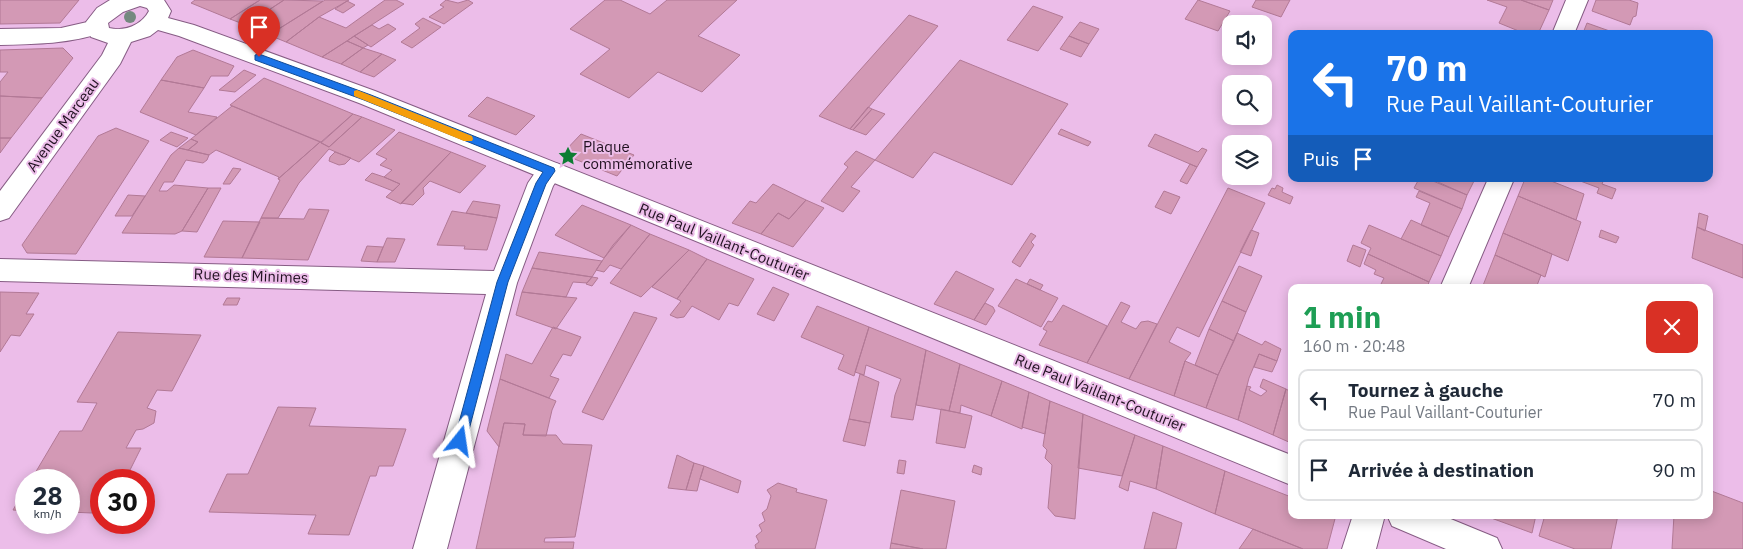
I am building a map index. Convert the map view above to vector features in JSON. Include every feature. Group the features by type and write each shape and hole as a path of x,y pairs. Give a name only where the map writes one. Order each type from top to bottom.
{"street":[{"path":"1565,30 1577,0"},
{"path":"96,27 97,22 106,11 126,1"},
{"path":"96,27 104,35 122,37 140,31 149,5"},
{"name":"Rue Paul Vaillant-Couturier","path":"149,5 186,30 367,97 1288,469"},
{"path":"0,37 64,36 96,27"},
{"name":"Avenue Marceau","path":"0,212 112,58 122,37"},
{"path":"430,549 503,282 541,183 550,171"},
{"path":"1456,284 1499,182"},
{"name":"Rue des Minimes","path":"0,270 503,282"},
{"path":"1359,549 1368,519"},
{"path":"1413,519 1485,549"}],"building":[{"path":"0,0 79,0 60,23 0,24"},
{"path":"195,0 260,0 230,19 191,3"},
{"path":"260,0 284,0 246,25 230,19"},
{"path":"284,0 323,1 269,35 246,25"},
{"path":"325,0 349,0 319,17 286,42 269,35"},
{"path":"385,0 396,0 404,4 322,57 286,42 319,17 346,28"},
{"path":"446,0 458,3 468,0 473,3 444,24 429,17 444,7 440,5"},
{"path":"605,0 620,0 650,14 667,0 737,0 698,36 740,55 702,92 658,72 629,98 580,74 610,49 570,29"},
{"path":"1198,0 1230,11 1228,15 1222,15 1222,24 1218,31 1185,19"},
{"path":"1256,0 1290,0 1281,17 1252,7"},
{"path":"1487,0 1521,0 1549,10 1540,30 1516,30 1499,23 1507,7"},
{"path":"1521,0 1553,0 1549,10"},
{"path":"1596,0 1629,0 1638,3 1636,16 1633,17 1630,25 1592,11"},
{"path":"347,1 355,5 343,13 335,9"},
{"path":"1033,6 1063,17 1038,51 1007,40"},
{"path":"909,15 938,26 850,129 819,116"},
{"path":"423,18 441,27 412,48 401,42 420,28 415,24"},
{"path":"1080,22 1099,29 1089,44 1069,36"},
{"path":"1587,23 1607,30 1584,30"},
{"path":"388,24 396,29 371,47 354,36 372,25 379,29"},
{"path":"354,36 368,45 363,48 347,41"},
{"path":"1069,36 1089,44 1081,57 1060,49"},
{"path":"347,41 363,48 341,64 322,57"},
{"path":"63,48 73,58 42,98 0,96 0,82 8,72 0,72 0,50"},
{"path":"363,48 382,54 360,72 341,64"},
{"path":"193,50 234,66 228,76 211,76 204,88 161,80 177,57"},
{"path":"382,54 396,60 374,77 360,72"},
{"path":"960,60 1068,104 1012,185 934,152 913,178 875,160"},
{"path":"244,70 256,75 235,92 219,90"},
{"path":"264,78 353,114 321,142 230,105"},
{"path":"161,80 204,88 188,112 217,117 196,135 140,112"},
{"path":"0,96 42,98 11,138 0,138"},
{"path":"487,97 535,116 516,135 468,116"},
{"path":"232,106 320,142 278,179 279,177 216,150 209,155 188,150 198,142 191,139"},
{"path":"868,107 872,109 853,130 850,129"},
{"path":"872,109 885,114 866,135 853,130"},
{"path":"353,114 362,117 329,147 321,143"},
{"path":"362,117 395,130 359,162 329,149 299,183 278,218 261,218 280,180 278,179 320,142 329,147"},
{"path":"116,128 149,141 76,254 27,253 22,245 98,136"},
{"path":"1061,129 1091,142 1088,146 1058,134"},
{"path":"171,132 188,138 177,147 160,140"},
{"path":"399,132 451,152 401,204 386,197 400,184 384,177 392,170 380,165 387,159 376,154"},
{"path":"581,134 634,155 617,176 562,154"},
{"path":"1155,134 1198,152 1202,148 1207,150 1197,167 1148,146"},
{"path":"0,138 11,138 0,153"},
{"path":"191,139 198,142 188,150 179,148"},
{"path":"179,148 209,155 203,163 186,160 173,182 164,182 159,191 167,191 174,185 208,188 182,231 175,234 122,233 171,155"},
{"path":"856,151 875,160 851,187 860,191 843,212 821,201 848,167 844,164"},
{"path":"335,152 351,158 345,164 339,165 329,161"},
{"path":"451,152 486,166 460,193 430,181 423,188 424,194 413,205 401,203"},
{"path":"1190,164 1197,167 1187,184 1180,181"},
{"path":"233,168 241,169 230,184 223,184"},
{"path":"372,173 400,184 393,191 365,180"},
{"path":"1417,182 1435,182 1467,195 1462,209 1414,188"},
{"path":"1438,182 1474,182 1467,195"},
{"path":"1524,182 1554,182 1584,194 1576,220 1518,196"},
{"path":"1583,182 1603,182 1602,184 1616,189 1612,199 1597,193 1599,188"},
{"path":"773,184 806,200 789,219 778,213 761,234 732,223 750,201 756,203"},
{"path":"1277,185 1283,188 1282,192 1293,197 1290,204 1268,195 1272,188 1275,189"},
{"path":"208,188 221,188 197,232 182,231"},
{"path":"1228,188 1265,203 1199,337 1177,327 1169,342 1191,353 1185,361 1174,396 1129,379"},
{"path":"1164,191 1180,197 1171,214 1155,207"},
{"path":"1419,191 1462,209 1449,237 1421,225 1430,203 1416,197"},
{"path":"128,195 145,196 132,216 115,216"},
{"path":"1518,196 1581,222 1568,261 1503,233"},
{"path":"806,200 824,208 793,247 761,234 778,213 789,219"},
{"path":"473,201 500,205 497,218 466,213"},
{"path":"582,205 631,225 604,258 555,235"},
{"path":"309,209 329,210 308,260 242,258 261,218 304,219"},
{"path":"452,211 497,218 487,250 464,249 465,246 437,245"},
{"path":"1699,213 1708,216 1705,231 1697,227"},
{"path":"1411,220 1449,237 1441,256 1401,239"},
{"path":"223,221 260,222 242,258 204,257"},
{"path":"631,225 650,234 621,269 610,265 604,272 596,270 613,245"},
{"path":"1369,225 1441,256 1429,282 1368,254 1371,248 1361,243"},
{"path":"1697,227 1743,245 1743,278 1692,258"},
{"path":"1251,230 1259,233 1251,256 1240,252"},
{"path":"1601,230 1619,237 1616,243 1599,237"},
{"path":"1031,233 1036,236 1031,242 1034,245 1020,267 1012,262"},
{"path":"1503,233 1552,254 1545,277 1495,255"},
{"path":"650,234 689,250 641,297 610,283"},
{"path":"387,238 405,239 395,262 377,262"},
{"path":"1353,245 1366,250 1360,267 1347,261"},
{"path":"367,246 383,247 377,262 361,261"},
{"path":"689,250 707,259 677,299 652,287"},
{"path":"539,252 602,261 592,277 532,268"},
{"path":"1368,254 1429,282 1428,284 1381,284 1384,278 1374,274 1376,270 1364,264"},
{"path":"1495,255 1541,275 1538,284 1484,284"},
{"path":"707,259 754,279 738,306 729,303 719,320 692,306 684,317 677,318 670,315 681,301 677,299"},
{"path":"1239,266 1262,276 1246,312 1222,301"},
{"path":"532,268 592,277 587,283 573,282 566,297 522,292"},
{"path":"956,271 994,289 974,320 934,304"},
{"path":"592,277 598,278 592,286 586,284"},
{"path":"1016,279 1058,298 1041,327 998,306"},
{"path":"1030,279 1043,285 1040,290 1027,284"},
{"path":"773,287 789,294 774,321 757,314"},
{"path":"0,292 39,293 26,314 34,314 20,336 11,335 0,352"},
{"path":"522,292 577,298 556,329 516,315"},
{"path":"227,298 240,298 237,305 223,305"},
{"path":"1222,301 1246,312 1234,341 1209,329"},
{"path":"1121,302 1130,306 1121,322 1136,329 1141,322 1148,321 1157,324 1129,379 1087,363"},
{"path":"985,303 993,307 995,311 986,325 974,320"},
{"path":"1063,305 1107,326 1087,363 1039,345 1047,331 1043,329 1048,321 1052,322"},
{"path":"817,306 869,327 854,376 838,369 844,355 801,337"},
{"path":"634,312 657,318 603,420 582,412"},
{"path":"553,327 581,337 571,356 563,354 550,376 559,379 549,398 500,379 506,354 532,364"},
{"path":"869,327 926,350 913,420 891,417 895,395 901,379 866,365 864,375 855,372"},
{"path":"1209,329 1234,341 1218,375 1195,365"},
{"path":"118,332 201,335 172,391 157,390 147,408 156,411 154,423 143,429 136,430 126,448 141,448 130,469 90,469 90,513 80,512 80,469 38,469 60,431 82,431 97,403 77,402"},
{"path":"1237,333 1262,345 1265,341 1281,349 1277,361 1259,354 1249,378 1238,420 1206,408 1218,375"},
{"path":"926,350 960,364 949,411 916,405"},
{"path":"1259,354 1277,361 1272,372 1254,367"},
{"path":"1185,361 1218,375 1206,408 1174,396"},
{"path":"960,364 1002,381 991,416 961,405 960,413 949,411"},
{"path":"860,374 879,382 870,423 849,419"},
{"path":"500,379 556,401 546,436 523,435 525,424 504,423 499,447 487,431"},
{"path":"1263,379 1286,389 1273,435 1238,420 1247,386 1251,387 1249,390 1261,396 1267,391 1260,387"},
{"path":"1002,381 1029,392 1022,429 991,416"},
{"path":"1286,389 1288,390 1288,442 1273,435"},
{"path":"1029,392 1050,401 1045,434 1022,427"},
{"path":"1050,401 1083,414 1075,519 1055,516 1048,508 1052,465 1045,458 1047,450 1043,446"},
{"path":"278,407 316,408 309,426 406,429 393,466 379,466 376,476 370,476 349,535 308,534 316,515 209,512 227,474 248,474"},
{"path":"941,409 972,416 965,448 936,443"},
{"path":"1083,414 1135,435 1122,476 1078,468"},
{"path":"849,419 870,423 865,446 843,441"},
{"path":"504,423 525,424 523,435 556,435 563,444 592,445 575,537 545,538 544,542 574,542 573,549 476,549"},
{"path":"1135,435 1163,446 1156,489 1130,481 1128,491 1119,487"},
{"path":"1163,446 1225,471 1215,514 1156,489"},
{"path":"677,455 694,463 686,490 668,488"},
{"path":"899,460 906,461 904,474 897,473"},
{"path":"694,463 704,466 697,491 686,490"},
{"path":"974,465 982,468 981,475 972,472"},
{"path":"704,466 741,481 738,493 700,479"},
{"path":"1225,471 1288,496 1288,519 1335,519 1327,549 1303,549 1215,514"},
{"path":"778,483 797,489 796,492 827,500 815,549 756,549 755,545 759,542 756,536 762,531 759,525 765,521 762,513 767,509 771,496 767,490"},
{"path":"901,490 955,501 946,549 923,549 891,543"},
{"path":"1713,492 1743,503 1743,549 1672,549 1674,519 1713,519"},
{"path":"1153,512 1182,523 1176,549 1144,549"},
{"path":"1494,519 1535,519 1532,533"},
{"path":"1544,519 1617,519 1611,549 1575,549 1539,536"},
{"path":"1253,529 1303,549 1239,549"},
{"path":"891,543 923,549 890,549"}],"slow traffic":[{"path":"357,94 468,139"}],"place":[{"name":"Plaque commémorative","path":"568,156"}],"route":[{"path":"259,57 367,97 550,171 541,183 510,260 460,441"}]}
